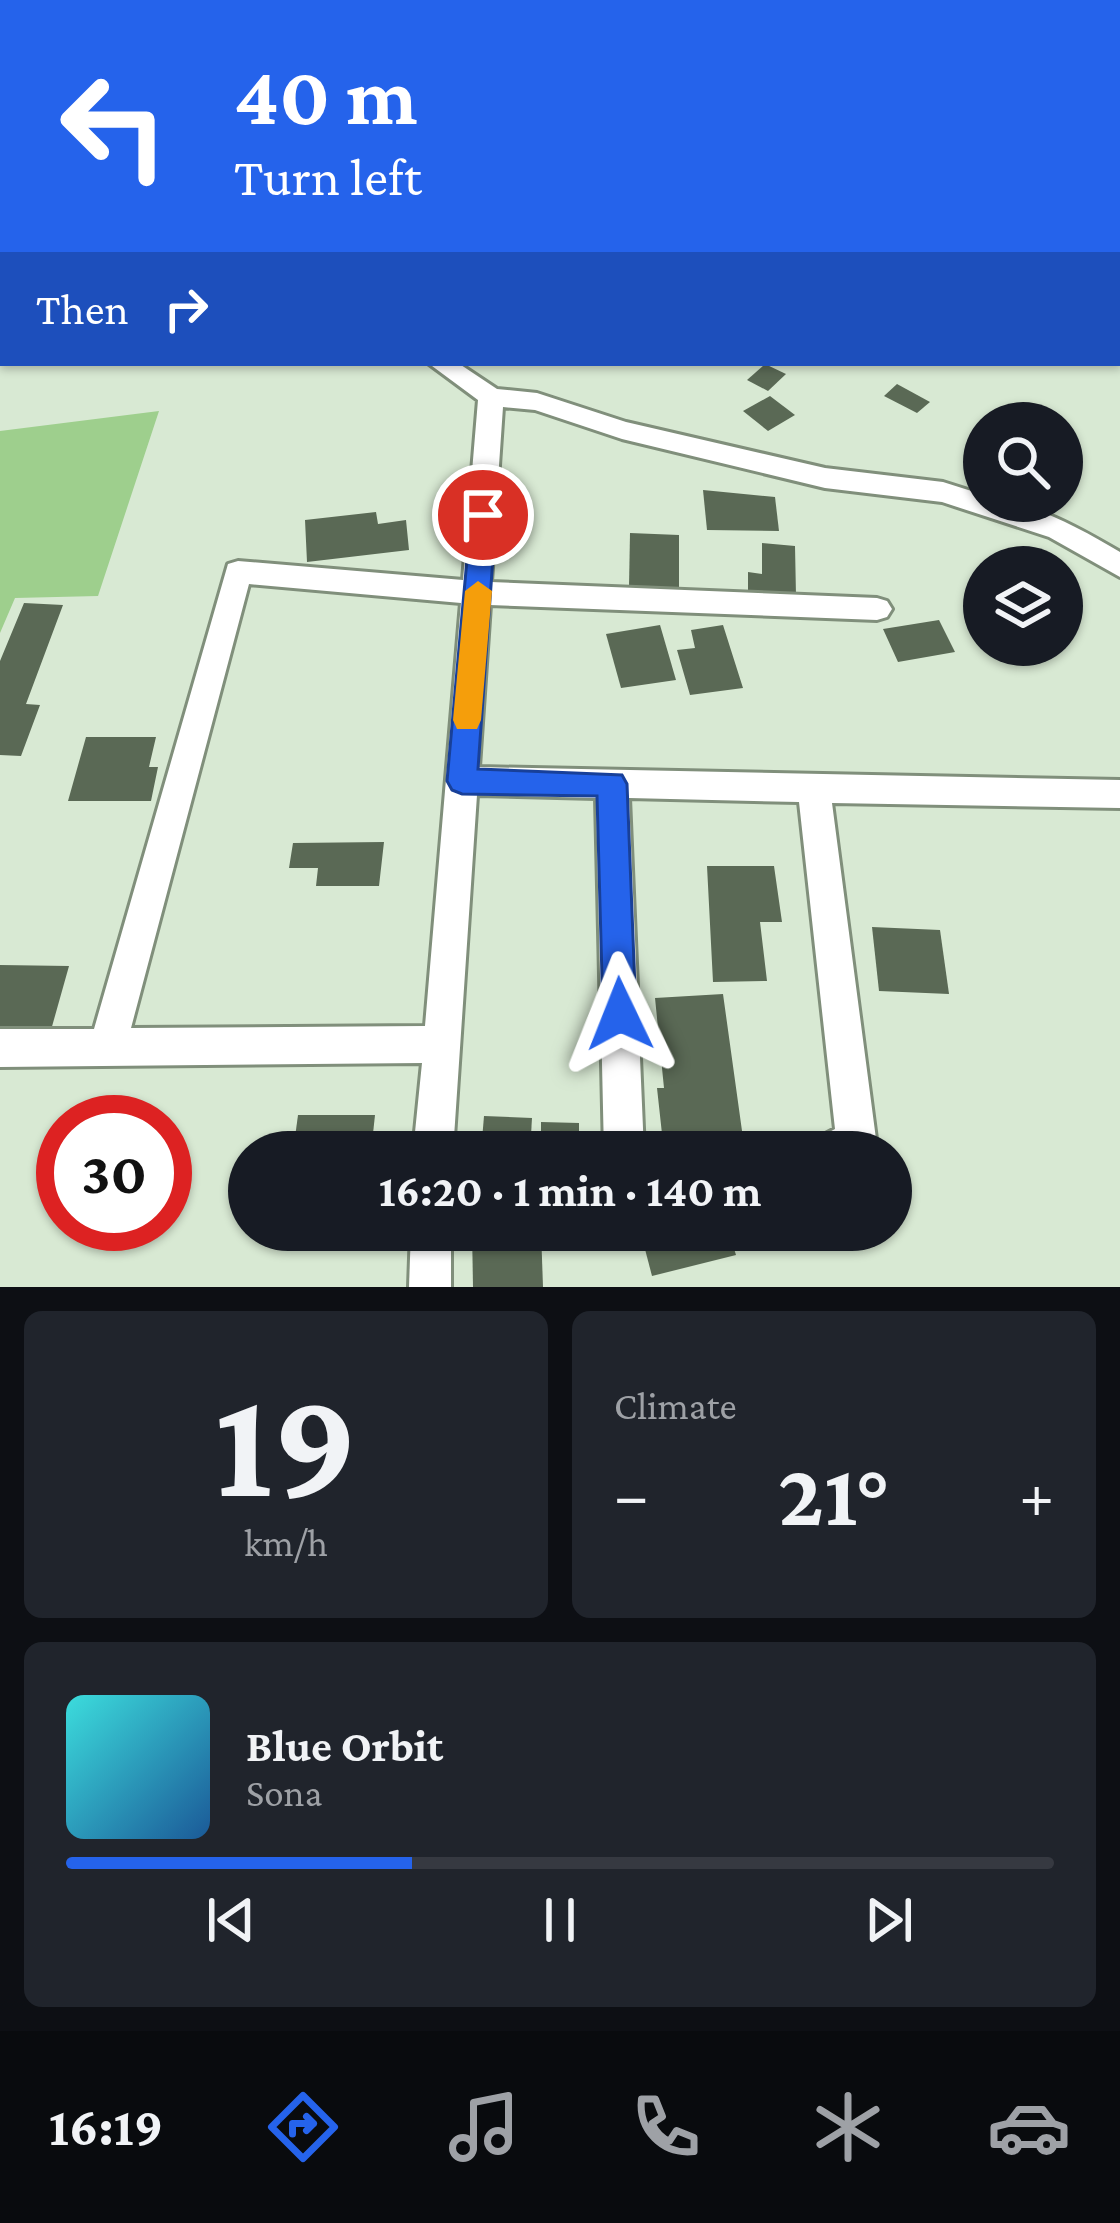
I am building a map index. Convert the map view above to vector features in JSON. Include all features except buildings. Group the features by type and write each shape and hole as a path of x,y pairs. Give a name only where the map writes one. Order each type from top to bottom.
{"street":[{"path":"444,366 491,397 537,402 714,454 825,478 944,492 1059,530 1120,566"},
{"path":"436,1131 491,397"},
{"path":"107,1047 238,572 478,593 877,609"},
{"path":"462,781 1120,794"},
{"path":"612,784 623,1131"},
{"path":"814,788 855,1131"},
{"path":"0,1048 442,1044"},
{"path":"430,1287 431,1251"}],"green space":[{"path":"159,411 98,596 15,598 0,633 0,431"}],"slow traffic":[{"path":"467,720 478,591"}],"route":[{"path":"483,515 462,781 612,784 620,1014"}]}
